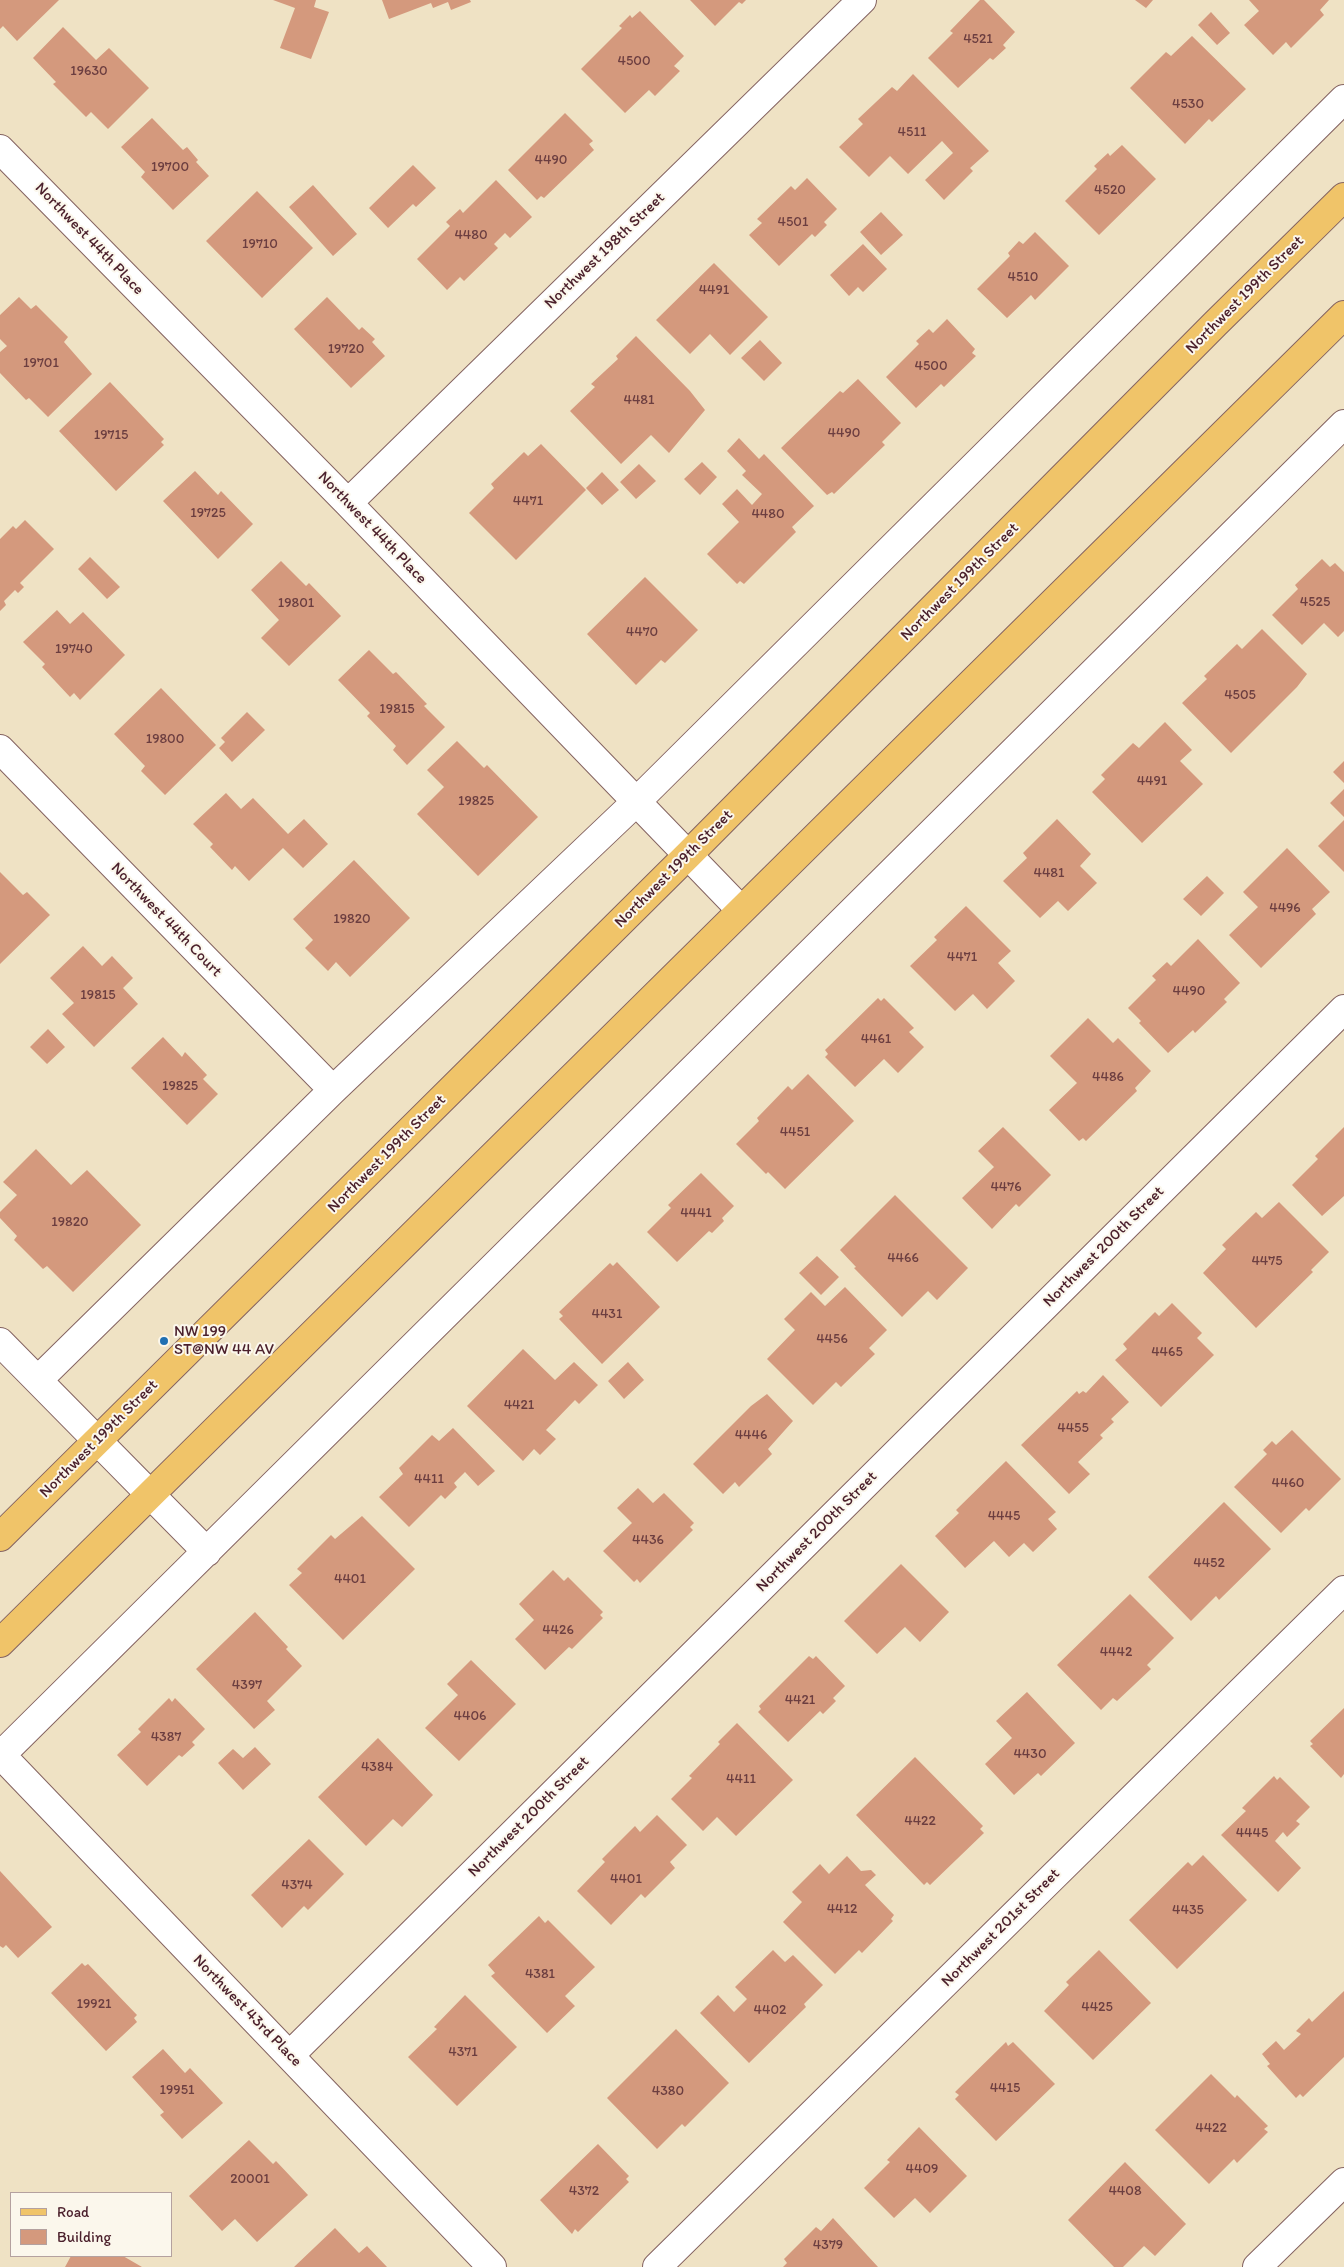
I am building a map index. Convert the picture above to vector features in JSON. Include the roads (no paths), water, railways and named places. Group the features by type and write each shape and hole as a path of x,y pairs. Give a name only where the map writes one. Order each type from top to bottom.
{"main road":[{"name":"Northwest 199th Street","path":"0,1537 688,855 1215,324 1344,197"},
{"path":"0,1643 1344,316"}],"street":[{"name":"Northwest 198th Street","path":"348,503 862,0"},
{"path":"38,1380 333,1090 636,802 1344,99"},
{"name":"Northwest 44th Place","path":"0,148 348,503 742,910"},
{"path":"0,1756 1344,424"},
{"name":"Northwest 44th Court","path":"0,749 333,1090"},
{"name":"Northwest 200th Street","path":"290,2055 1344,1009"},
{"path":"0,1342 207,1552"},
{"name":"Northwest 201st Street","path":"657,2267 1344,1590"},
{"name":"Northwest 43rd Place","path":"0,1756 290,2055 492,2267"},
{"path":"1257,2267 1344,2182"}],"place":[{"name":"NW 199 ST@NW 44 AV","path":"164,1341"}]}
